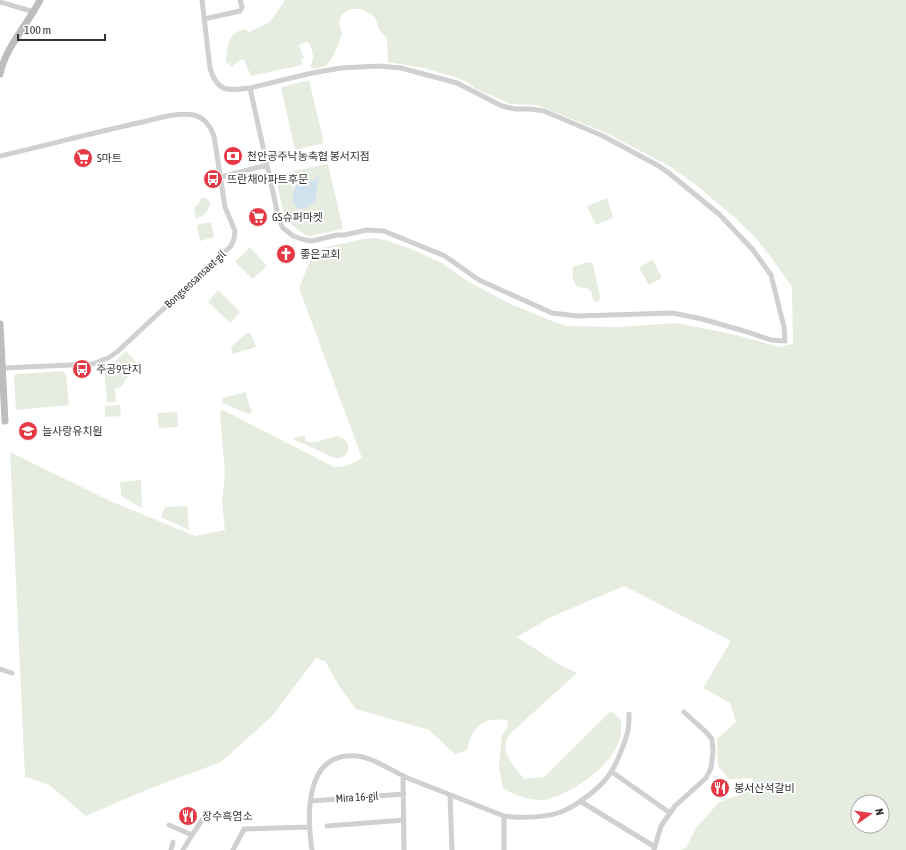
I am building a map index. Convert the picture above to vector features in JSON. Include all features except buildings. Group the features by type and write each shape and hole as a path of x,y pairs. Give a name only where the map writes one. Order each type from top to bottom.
{"street":[{"path":"0,74 1,66 32,12 36,0"},
{"path":"0,62 8,46 40,0"},
{"path":"202,0 210,68 213,78 221,88 234,90 250,88 312,73 341,68 379,66 401,68 458,83 502,106 515,109 531,108 544,111 603,136 659,166 720,215 753,250 771,275 784,327 785,341 771,340 716,323 673,313 577,316 552,313 479,280 445,256 384,230 367,230 312,241 293,236 283,228 279,220 250,88"},
{"path":"204,19 240,11 242,7 240,0"},
{"path":"0,2 32,12"},
{"name":"Bongseosansaet-gil","path":"0,156 119,126 181,114 195,115 205,121 211,128 214,136 225,207 235,231 231,246 118,352 108,358 93,364 1,368"},
{"path":"221,177 267,166"},
{"path":"0,324 3,421"},
{"path":"0,668 12,672"},
{"path":"580,801 655,848 661,826 670,813 675,806 706,778 711,768 713,751 712,739 684,712"},
{"path":"312,850 309,827 311,792 316,777 322,768 332,761 343,757 357,756 373,761 403,776 504,816 539,817 562,812 580,801 600,785 612,772 629,729 629,714"},
{"path":"612,772 670,813"},
{"path":"403,776 404,850"},
{"name":"Mira 16-gil","path":"311,801 404,794"},
{"path":"450,795 452,850"},
{"path":"183,850 206,814 228,816"},
{"path":"504,816 504,850"},
{"path":"327,826 404,820"},
{"path":"169,825 192,835"},
{"path":"233,850 244,829 309,827"},
{"path":"171,850 173,842"}],"shaded area":[{"path":"285,0 906,0 906,850 679,850 686,848 696,828 719,802 754,790 753,778 729,779 718,766 717,739 736,722 730,703 703,688 731,641 624,586 551,617 517,637 560,665 577,673 511,733 506,742 505,747 508,757 524,779 544,777 611,711 621,720 619,741 613,753 606,762 596,772 574,788 551,798 541,800 526,798 503,788 499,767 502,735 508,727 507,720 498,719 484,722 475,729 467,750 455,754 429,730 356,709 341,689 325,661 316,658 272,716 221,762 146,790 86,816 48,784 25,777 10,452 110,501 195,536 225,530 222,501 225,473 220,415 221,411 223,410 334,467 347,466 362,458 299,288 313,250 363,239 376,238 388,241 411,249 442,263 469,282 513,305 567,326 617,327 677,323 736,335 779,347 793,344 792,287 754,236 696,185 671,167 604,132 537,105 511,104 476,89 467,82 455,77 423,68 388,62 387,39 379,29 375,17 361,9 350,9 342,14 339,22 342,35 333,56 326,66 313,69 310,66 313,54 308,42 299,45 304,58 301,60 302,65 251,76 244,60 240,60 232,66 226,62 228,46 231,38 238,31 244,29 249,32 270,22"},
{"path":"309,80 324,143 295,150 281,87"},
{"path":"328,164 343,229 310,236 304,234 285,220 276,178 279,174"},
{"path":"203,197 210,202 209,208 206,213 196,219 194,208"},
{"path":"607,198 613,218 596,225 587,206"},
{"path":"211,222 214,237 200,241 197,225"},
{"path":"250,247 267,266 253,279 235,262"},
{"path":"653,260 662,278 649,285 639,267"},
{"path":"590,262 593,264 600,297 598,302 593,300 592,292 589,289 580,288 576,285 573,277 574,266"},
{"path":"218,290 240,312 230,323 208,302"},
{"path":"248,332 252,336 256,347 233,354 231,347"},
{"path":"126,351 137,363 121,387 115,388 116,402 107,402 104,367 113,363"},
{"path":"63,371 66,375 69,405 16,410 14,375"},
{"path":"245,392 252,412 248,414 222,403 223,398"},
{"path":"120,405 121,416 105,417 105,406"},
{"path":"177,412 178,427 159,428 157,413"},
{"path":"304,435 306,441 311,442 335,437 342,438 348,444 348,451 340,458 335,458 293,439"},
{"path":"141,480 142,508 121,496 120,482"},
{"path":"187,506 189,530 161,517 165,507"}],"water":[{"path":"319,176 315,200 305,208 300,209 294,203 293,192 300,180 311,182"}],"place":[{"name":"천안공주낙농축협 봉서지점","path":"233,156"},
{"name":"S마트","path":"83,158"},
{"name":"뜨란채아파트후문","path":"213,179"},
{"name":"GS슈퍼마켓","path":"258,217"},
{"name":"좋은교회","path":"286,254"},
{"name":"주공9단지","path":"82,369"},
{"name":"늘사랑유치원","path":"28,431"},
{"name":"봉서산석갈비","path":"720,788"},
{"name":"장수흑염소","path":"188,816"}]}
